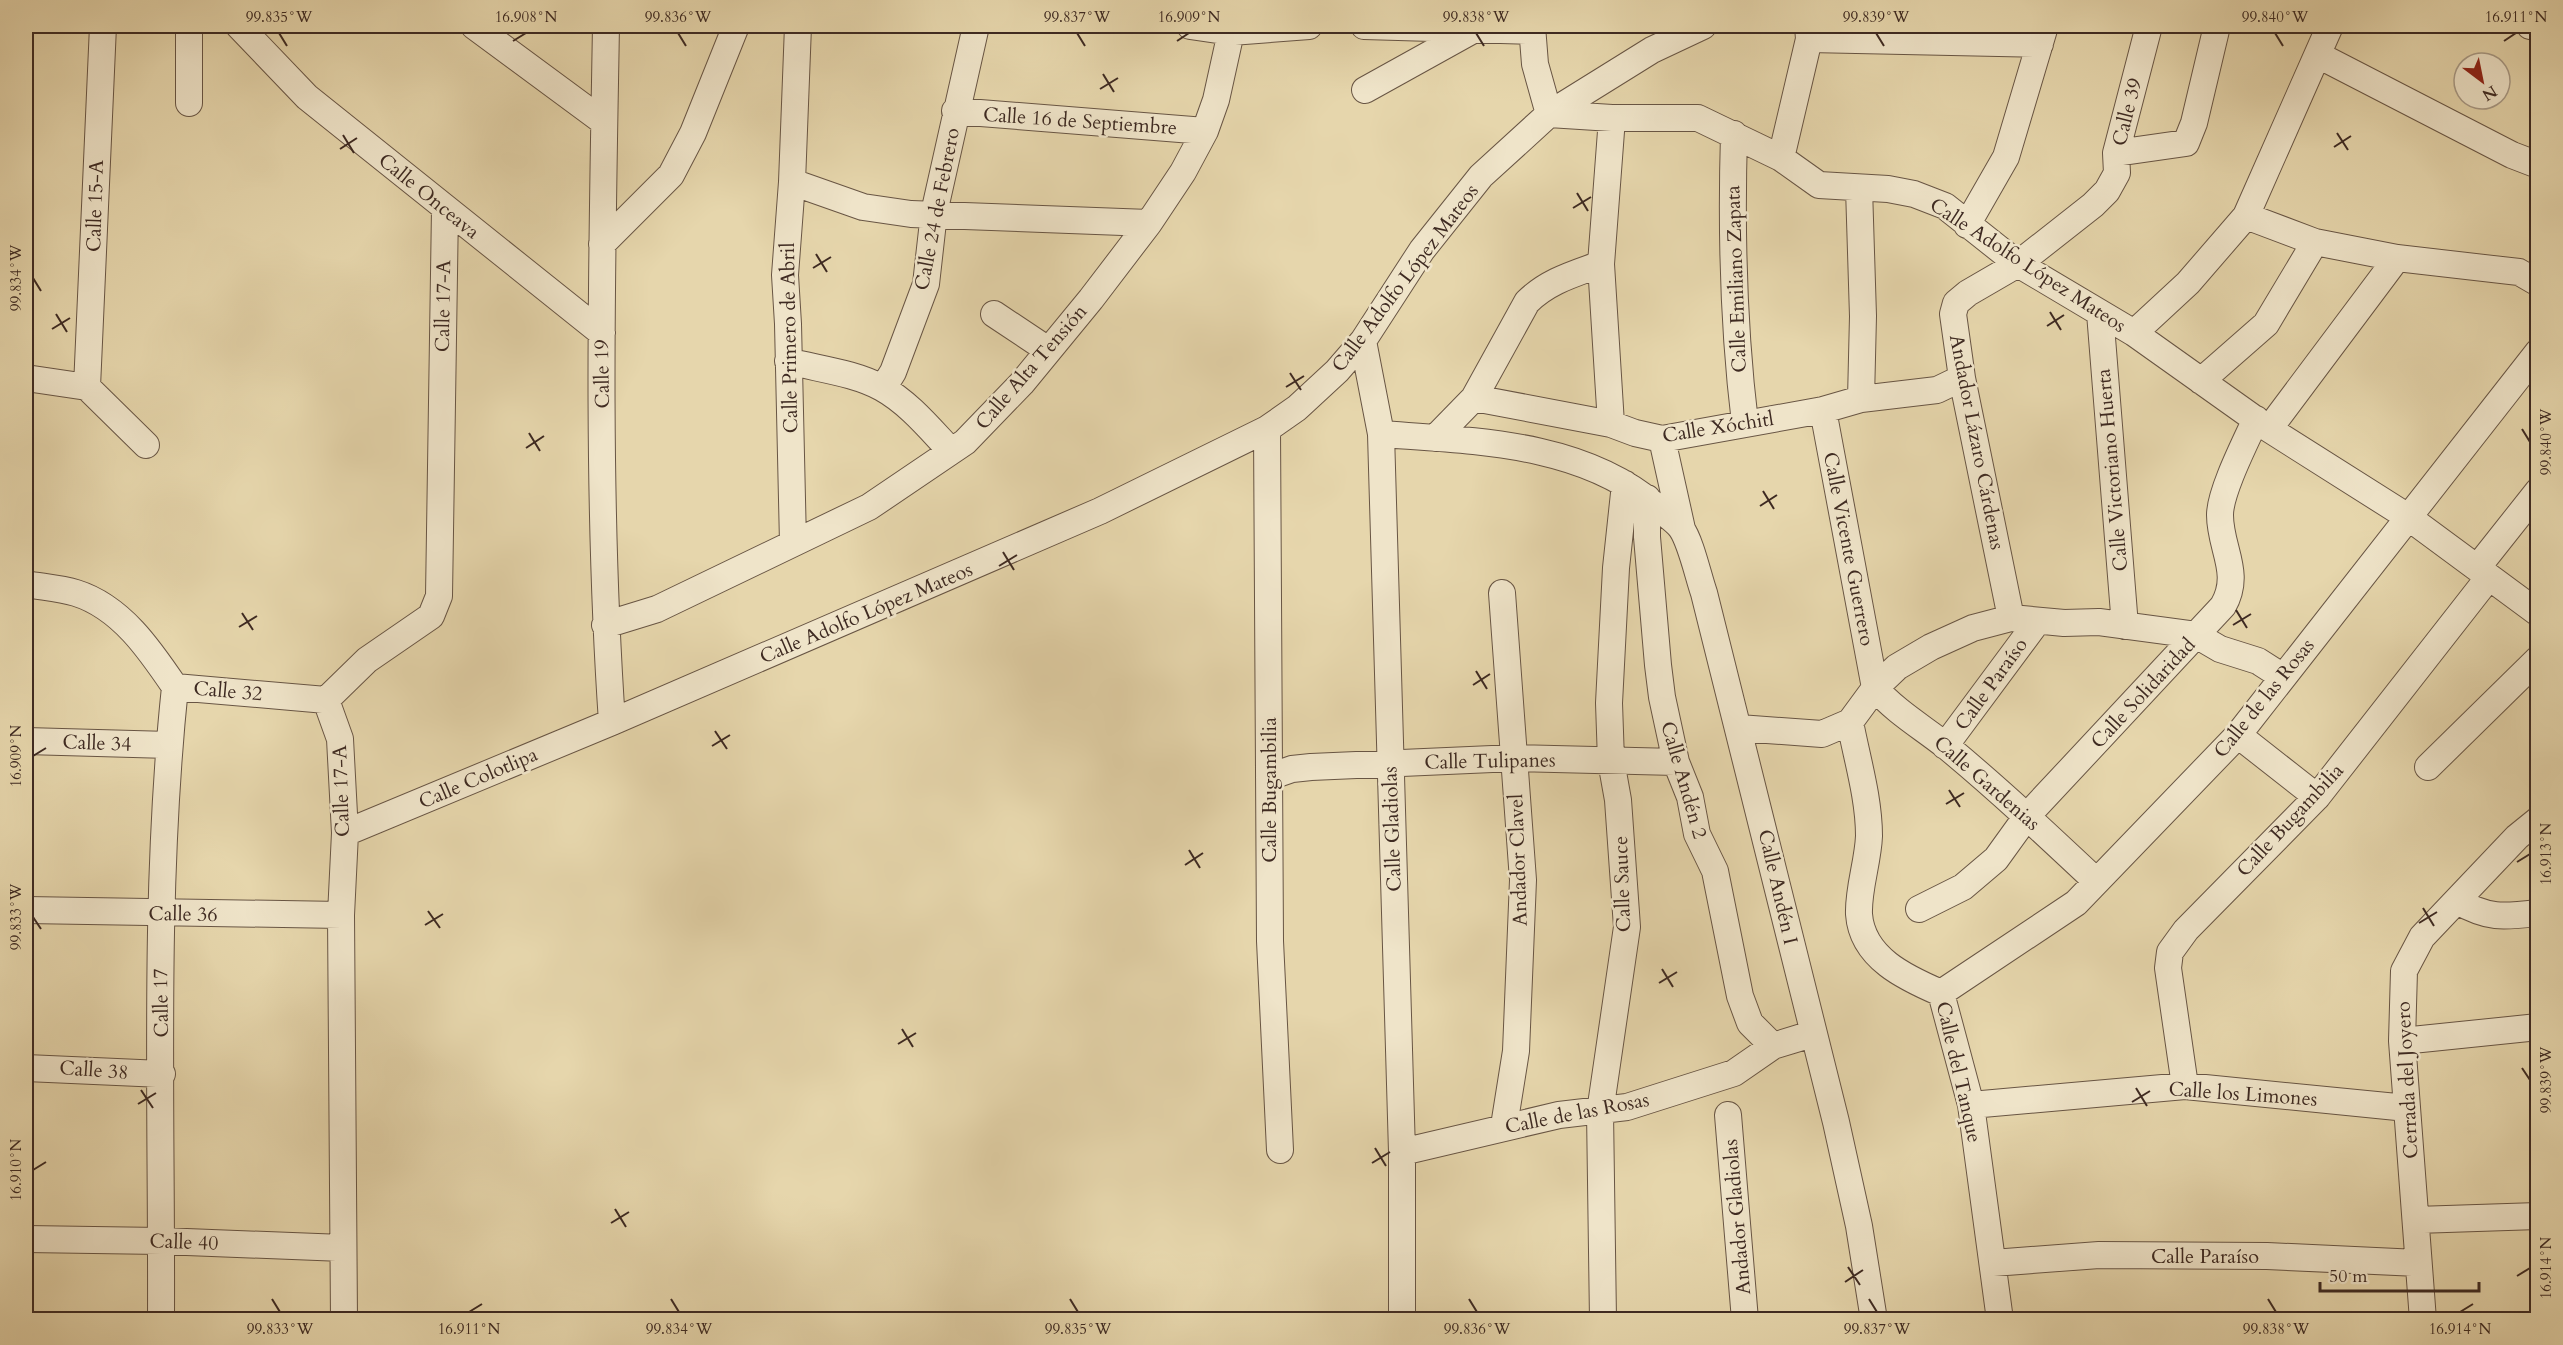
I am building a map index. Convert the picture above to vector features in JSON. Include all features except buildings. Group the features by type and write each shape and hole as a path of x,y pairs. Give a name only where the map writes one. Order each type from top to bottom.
{"street":[{"name":"Calle 15-A","path":"87,387 102,26"},
{"path":"189,26 189,103"},
{"name":"Calle Onceava","path":"239,26 260,36 274,65 307,97 602,333"},
{"path":"474,26 604,122"},
{"name":"Calle 19","path":"606,26 602,333 605,626 612,722"},
{"path":"602,244 671,175 693,133 736,26"},
{"name":"Calle Primero de Abril","path":"793,543 785,275 792,182 798,26"},
{"name":"Calle 24 de Febrero","path":"884,388 893,372 926,284 934,213 955,111 976,26"},
{"path":"1190,26 1231,32 1309,26"},
{"path":"1364,26 1532,28 1535,64 1549,114 1652,50 1703,26"},
{"name":"Calle 39","path":"2019,264 2093,205 2107,191 2117,173 2116,153 2149,26"},
{"path":"2116,153 2186,143 2194,123 2217,26"},
{"path":"2134,333 2188,283 2246,216 2330,26"},
{"path":"2530,26 2538,28"},
{"path":"1365,90 1475,29"},
{"name":"Calle Alta Tensión","path":"605,626 657,609 869,507 965,442 1022,383 1149,223 1184,172 1205,131 1216,100 1231,32"},
{"path":"1781,158 1809,32 2042,35 2006,157 1967,225"},
{"path":"2318,55 2512,155 2538,165"},
{"name":"Calle 16 de Septiembre","path":"955,111 1205,131"},
{"name":"Calle Adolfo López Mateos","path":"612,722 1100,511 1267,429 1297,408 1337,371 1363,340 1422,250 1480,176 1549,114 1612,118 1698,118 1781,158 1819,185 1888,189 1914,194 1945,206 2019,264 2134,333 2262,424 2408,517 2538,613"},
{"path":"1611,424 1601,264 1612,118"},
{"name":"Calle Emiliano Zapata","path":"1734,134 1731,237 1735,339 1745,423"},
{"path":"792,182 863,207 911,214 934,213 1149,223"},
{"path":"1859,188 1863,316 1861,399"},
{"name":"Calle 17-A","path":"344,1320 340,915 345,833 340,739 326,700 367,660 431,616 439,596 445,209"},
{"path":"2246,216 2315,242 2397,258 2519,272 2538,283"},
{"path":"2201,381 2266,324 2315,242"},
{"name":"Calle Solidaridad","path":"1919,909 1963,887 1996,859 2027,816 2196,635 2229,595 2232,578 2231,562 2220,514 2231,477 2262,424 2397,258"},
{"path":"1381,434 1435,438 1474,398 1527,302 1539,290 1560,279 1601,264"},
{"name":"Andador Lázaro Cárdenas","path":"2012,618 1962,378 1953,314 1956,303 2019,264"},
{"path":"994,314 1048,350"},
{"name":"Calle Victoriano Huerta","path":"2100,314 2125,626"},
{"name":"Calle Gladiolas","path":"1363,340 1381,434 1402,1152 1402,1320"},
{"name":"Calle de las Rosas","path":"1941,993 2076,903 2238,735 2538,352"},
{"path":"788,361 868,381 884,388 914,412 951,451"},
{"path":"26,378 87,387 146,445"},
{"name":"Calle Xóchitl","path":"1474,398 1611,424 1635,434 1662,439 1823,410 1861,399 1937,390 1962,378"},
{"name":"Calle Vicente Guerrero","path":"1823,410 1875,688"},
{"name":"Calle Bugambilia","path":"1267,429 1270,941 1280,1150"},
{"name":"Calle Andén I","path":"1435,438 1507,444 1599,470 1647,498 1682,529 1704,593 1739,728 1812,1034 1839,1134 1859,1226 1874,1320"},
{"path":"1662,439 1682,529"},
{"name":"Calle Sauce","path":"1603,1320 1600,1112 1627,927 1618,800 1611,761 1609,703 1616,568 1625,484"},
{"name":"Calle Bugambilia","path":"2185,1086 2168,968 2170,952 2186,930 2317,797 2483,572 2538,491"},
{"name":"Calle Andén 2","path":"1647,498 1647,537 1662,697 1676,762 1690,797 1697,834 1715,871 1740,996 1750,1023 1773,1046"},
{"name":"Calle 32","path":"26,584 77,594 113,614 144,641 175,687 326,700"},
{"name":"Andador Clavel","path":"1502,593 1523,880 1516,1050 1504,1126"},
{"path":"1739,728 1822,734 1850,722 1875,688 1898,667 1931,647 1973,628 2012,618 2037,622 2099,622 2196,635 2220,649 2258,661 2283,677"},
{"name":"Calle Paraíso","path":"1946,746 2037,622"},
{"path":"2428,767 2538,659"},
{"name":"Calle 17","path":"161,1320 160,914 169,745 175,687"},
{"name":"Calle Gardenias","path":"1875,688 1890,705 1946,746 2027,816 2096,881"},
{"name":"Calle Colotlipa","path":"345,833 612,722"},
{"name":"Calle del Tanque","path":"1850,722 1864,795 1869,836 1859,914 1865,937 1881,961 1912,980 1941,993 1971,1106 2000,1320"},
{"path":"2238,735 2317,797"},
{"name":"Calle 34","path":"26,741 169,745"},
{"name":"Calle Tulipanes","path":"1269,777 1292,769 1515,758 1676,762"},
{"name":"Cerrada del Joyero","path":"2423,1320 2402,1041 2404,971 2422,938 2538,820"},
{"path":"2457,901 2479,913 2500,918 2538,913"},
{"name":"Calle 36","path":"26,910 160,914 340,915"},
{"path":"2402,1041 2538,1027"},
{"name":"Calle de las Rosas","path":"1402,1152 1504,1126 1559,1115 1600,1112 1627,1107 1734,1073 1773,1046 1812,1034"},
{"name":"Calle 38","path":"26,1068 162,1074"},
{"name":"Calle los Limones","path":"1971,1106 2185,1086 2407,1108"},
{"name":"Andador Gladiolas","path":"1728,1115 1745,1320"},
{"path":"2416,1220 2538,1216"},
{"name":"Calle 40","path":"26,1239 161,1241 343,1248"},
{"name":"Calle Paraíso","path":"1993,1263 2135,1255 2267,1256 2418,1263"}]}
